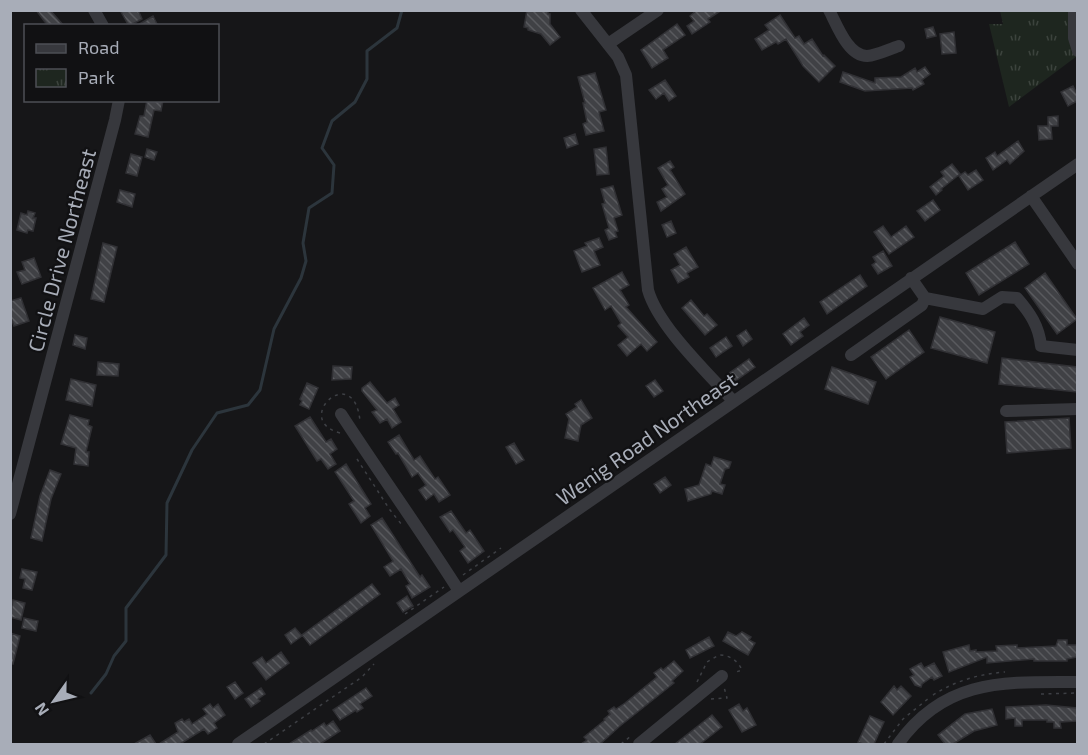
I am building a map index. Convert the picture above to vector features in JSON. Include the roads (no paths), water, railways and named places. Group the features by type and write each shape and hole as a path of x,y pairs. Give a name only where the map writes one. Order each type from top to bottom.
{"street":[{"path":"94,10 102,24"},
{"path":"581,10 618,57 626,75 648,290 651,300 664,322 733,401"},
{"path":"608,44 658,10"},
{"path":"829,10 848,43 858,53 865,56 873,55 899,46"},
{"path":"1074,10 1074,38 1077,51"},
{"name":"Circle Drive Northeast","path":"10,514 116,120 119,102"},
{"name":"Wenig Road Northeast","path":"238,744 1077,164"},
{"path":"1031,196 1077,264"},
{"path":"911,278 925,298 983,309 1002,297 1017,298 1035,322 1040,334 1041,346 1077,350"},
{"path":"851,355 922,305 925,298"},
{"path":"1006,411 1077,409"},
{"path":"341,414 459,591"},
{"path":"635,741 722,676"},
{"path":"898,744 925,713 965,691 999,684 1077,682"}],"waterway":[{"path":"91,693 106,674 114,656 126,641 126,608 166,555 167,503 192,450 217,413 248,405 260,390 274,329 301,278 306,261 303,243 309,208 332,193 334,165 322,148 332,121 355,102 367,79 367,51 397,28 402,10"}]}
